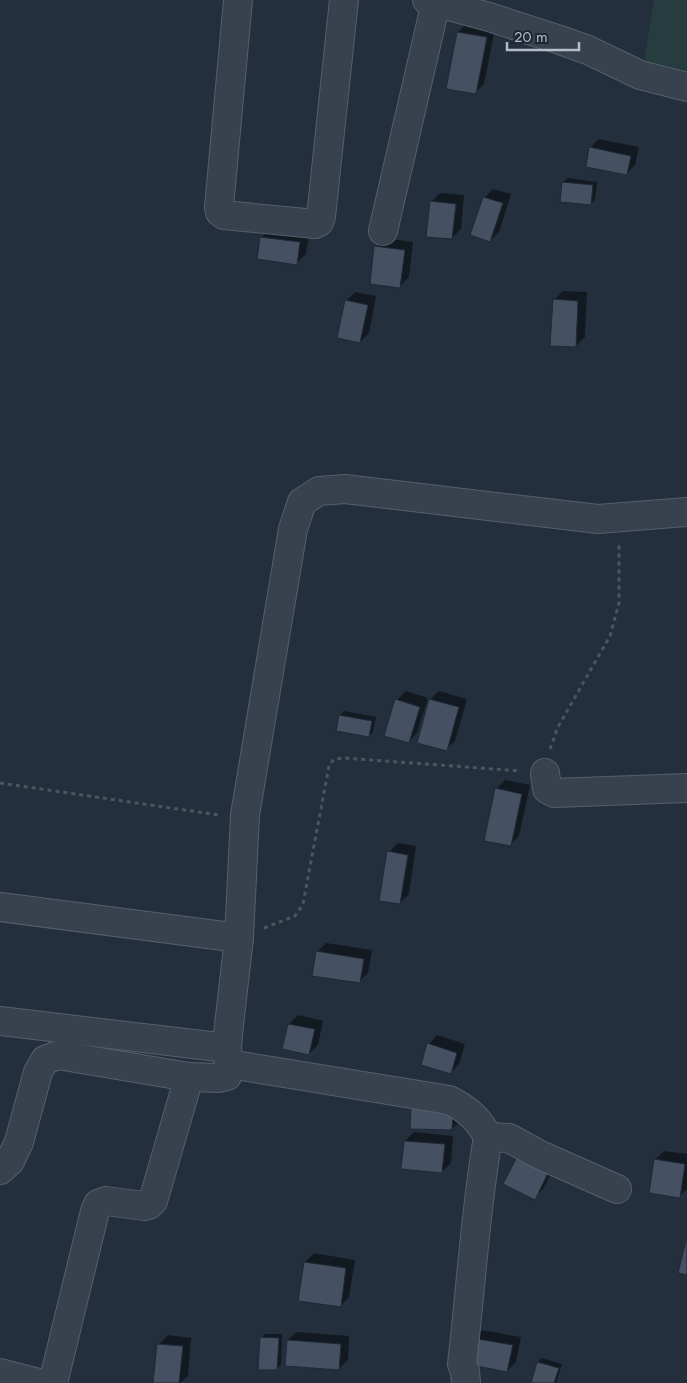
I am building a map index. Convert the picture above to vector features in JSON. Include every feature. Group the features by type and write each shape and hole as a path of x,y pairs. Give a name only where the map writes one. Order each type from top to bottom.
{"street":[{"path":"238,0 220,212 315,224 319,222 321,217 344,0"},
{"path":"383,231 432,1 560,40 588,50 640,75 687,87"},
{"path":"0,1170 10,1161 19,1142 38,1072 45,1060 58,1055 189,1077 219,1078 227,1076 240,938 245,815 292,529 302,502 319,491 346,489 573,517 619,518 687,512"},
{"path":"544,773 547,789 554,793 687,788"},
{"path":"0,907 240,938"},
{"path":"0,1021 228,1056 449,1100 467,1110 482,1125 488,1137 478,1204 471,1290 462,1364 466,1383"},
{"path":"53,1383 98,1204 106,1201 144,1206 153,1200 189,1077"},
{"path":"488,1137 509,1138 538,1154 617,1189"},
{"path":"0,1372 39,1383"}],"path":[{"path":"240,938 295,916 303,904 329,766 334,759 344,758 544,773 558,727 610,636 619,603 619,518"},
{"path":"0,784 213,815 245,815"}],"green space":[{"path":"654,0 687,0 687,74 644,61"}],"building":[{"path":"457,32 487,37 476,94 446,89"},
{"path":"589,147 631,156 627,175 586,167"},
{"path":"562,182 593,185 591,205 560,202"},
{"path":"483,197 503,203 490,242 470,235"},
{"path":"430,201 456,204 452,239 426,237"},
{"path":"260,237 300,242 297,265 257,259"},
{"path":"374,246 405,250 400,288 370,284"},
{"path":"553,299 578,301 576,347 550,346"},
{"path":"345,300 368,305 360,343 337,338"},
{"path":"395,699 420,707 409,743 384,736"},
{"path":"429,699 459,707 447,751 417,743"},
{"path":"339,715 372,721 369,737 336,731"},
{"path":"495,788 522,794 511,846 484,841"},
{"path":"387,851 408,855 400,904 379,901"},
{"path":"316,951 364,959 360,983 312,976"},
{"path":"288,1024 315,1029 309,1055 282,1049"},
{"path":"427,1043 457,1053 451,1074 421,1065"},
{"path":"411,1107 453,1109 452,1130 410,1129"},
{"path":"404,1141 445,1144 442,1173 401,1169"},
{"path":"517,1157 548,1173 535,1200 503,1184"},
{"path":"654,1159 685,1164 680,1198 649,1193"},
{"path":"687,1236 687,1275 678,1273"},
{"path":"304,1262 346,1268 341,1307 298,1301"},
{"path":"260,1337 279,1338 277,1370 258,1370"},
{"path":"472,1338 513,1345 507,1372 467,1364"},
{"path":"287,1340 341,1344 339,1370 285,1366"},
{"path":"157,1344 183,1346 179,1383 153,1383"},
{"path":"537,1362 559,1368 554,1383 531,1383"}]}
